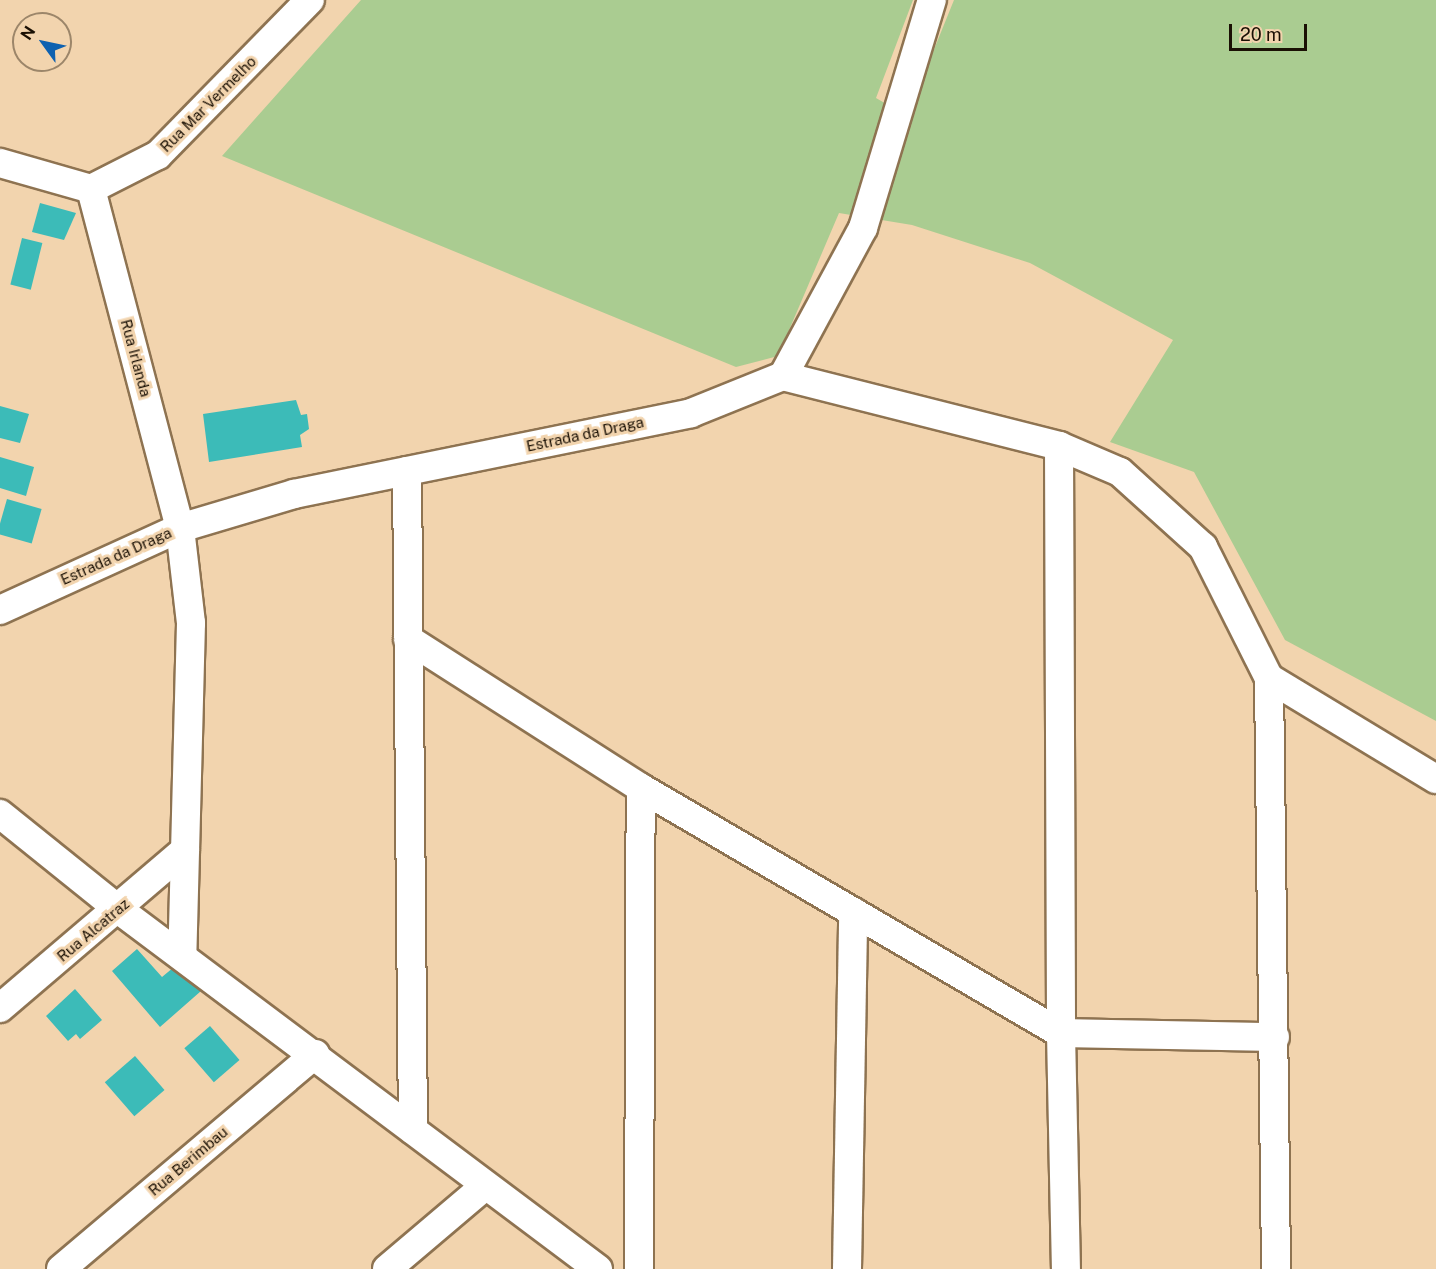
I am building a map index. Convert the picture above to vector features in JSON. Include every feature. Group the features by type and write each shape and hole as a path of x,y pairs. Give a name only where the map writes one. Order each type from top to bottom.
{"street":[{"name":"Rua Mar Vermelho","path":"91,189 158,155 310,0"},
{"path":"932,0 863,228 783,376 1059,446 1120,472 1203,547 1269,678 1276,1269"},
{"path":"0,163 91,189"},
{"name":"Rua Irlanda","path":"91,189 180,528 191,623 182,956"},
{"name":"Estrada da Draga","path":"0,610 180,528 294,494 691,412 783,376"},
{"path":"1059,446 1061,1032 1066,1269"},
{"path":"407,471 413,1130"},
{"path":"408,639 641,788 1061,1032 1275,1037"},
{"path":"1269,678 1436,778"},
{"path":"639,1269 641,788"},
{"path":"0,814 118,909 315,1054 485,1186 598,1269"},
{"name":"Rua Alcatraz","path":"0,1008 185,850"},
{"path":"847,1269 853,912"},
{"name":"Rua Berimbau","path":"62,1269 315,1054"},
{"path":"387,1269 485,1186"}],"green space":[{"path":"361,0 913,0 876,98 907,116 954,0 1436,0 1436,721 1285,640 1194,472 1110,442 1173,340 1030,263 912,225 839,213 778,356 736,367 222,156"}],"building":[{"path":"40,203 76,213 64,240 32,232"},
{"path":"22,238 42,243 31,290 10,285"},
{"path":"296,400 301,415 307,414 309,429 300,435 302,447 209,462 203,414"},
{"path":"0,406 29,414 20,443 0,438"},
{"path":"0,457 34,467 26,496 0,488"},
{"path":"7,499 42,509 32,544 0,534 0,523"},
{"path":"137,949 162,977 174,967 201,991 160,1027 112,971"},
{"path":"75,989 102,1020 80,1039 76,1034 68,1041 46,1016"},
{"path":"210,1026 240,1060 214,1082 184,1048"},
{"path":"135,1056 165,1090 134,1116 105,1082"}]}
